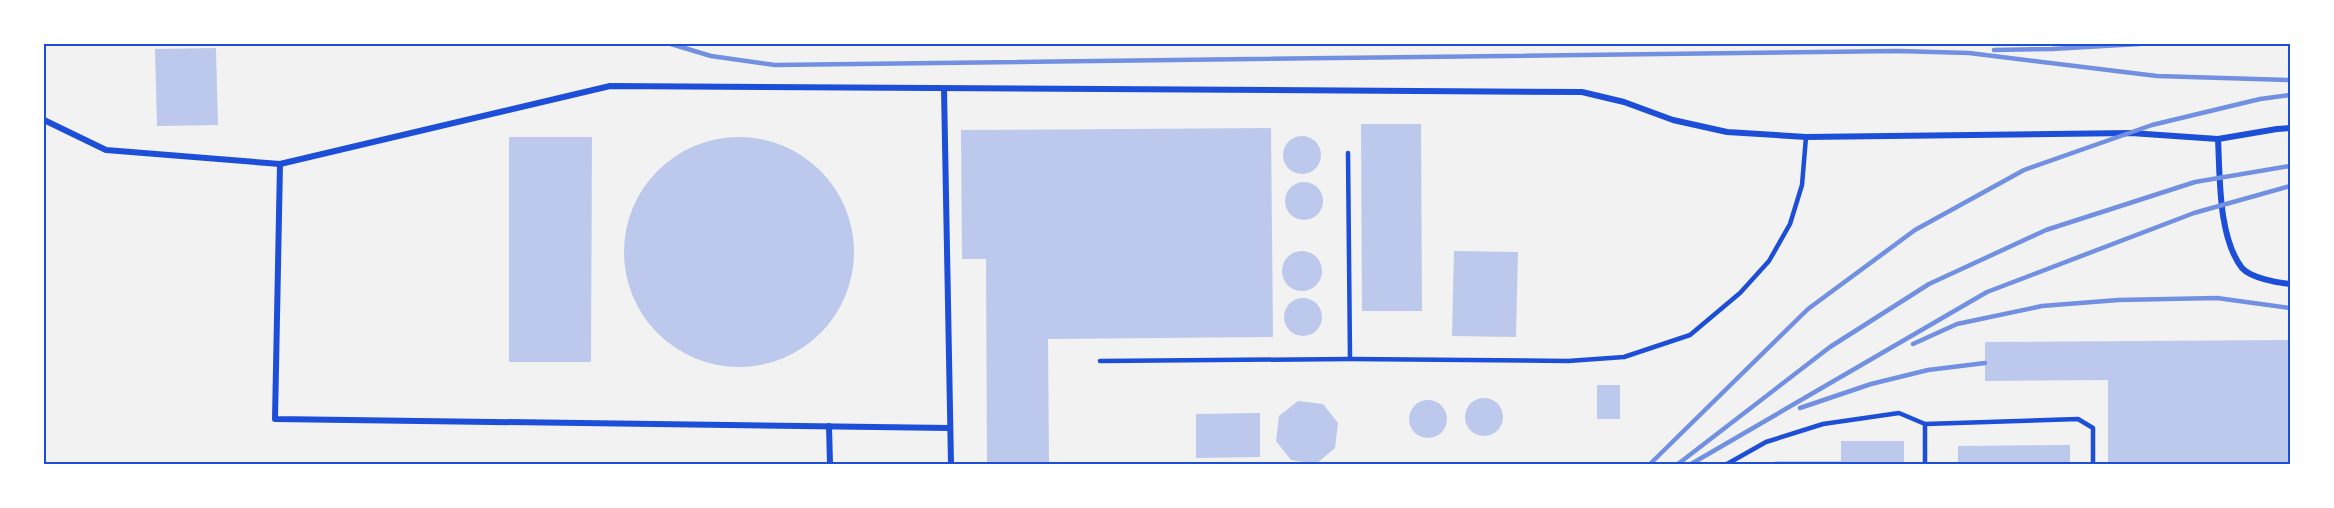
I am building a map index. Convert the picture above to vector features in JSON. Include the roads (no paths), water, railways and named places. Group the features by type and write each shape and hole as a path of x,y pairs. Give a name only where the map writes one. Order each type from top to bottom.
{"street":[{"path":"44,120 106,150 280,164 610,86 1581,92 1624,102 1673,120 1727,132 1806,137 2131,133 2218,139 2290,128"},
{"path":"944,89 951,465"},
{"path":"2218,139 2223,205 2230,244 2243,269 2271,282 2290,284"},
{"path":"280,164 275,419 950,428"},
{"path":"829,426 830,465"}],"lane":[{"path":"1100,361 1350,359 1568,361 1624,357 1690,335 1740,293 1769,261 1790,224 1802,184 1806,137"},
{"path":"1348,153 1350,359"},
{"path":"1727,465 1766,442 1823,424 1899,413 1925,424 2078,419 2093,428 2093,465"},
{"path":"1925,424 1925,465"}],"railway":[{"path":"671,44 711,56 775,65 1898,51 1969,53 2157,76 2290,80"},
{"path":"1994,50 2139,44"},
{"path":"1650,464 1808,309 1915,230 2024,170 2152,125 2260,99 2290,95"},
{"path":"1678,464 1830,347 1929,284 2046,230 2195,182 2290,166"},
{"path":"1691,464 1987,292 2194,213 2290,186"},
{"path":"1913,344 1957,324 2042,306 2118,300 2217,298 2290,308"},
{"path":"1800,408 1871,384 1928,370 1985,363"}]}
